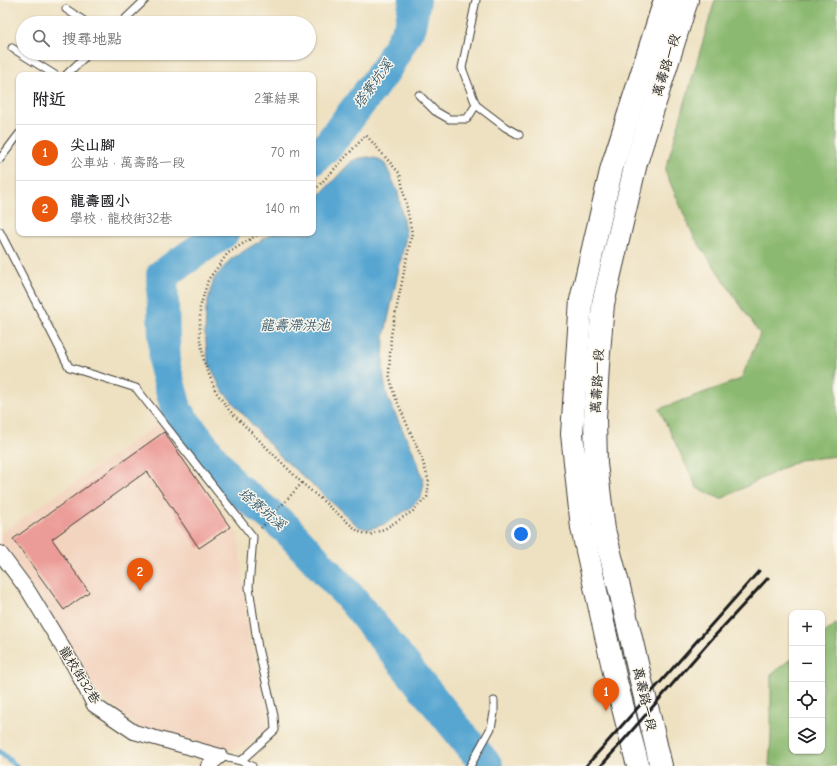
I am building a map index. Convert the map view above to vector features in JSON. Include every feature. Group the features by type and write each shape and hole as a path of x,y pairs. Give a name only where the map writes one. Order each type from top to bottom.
{"main road":[{"name":"萬壽路一段","path":"638,766 616,681 582,528 572,434 581,300 612,167 665,0"},
{"name":"萬壽路一段","path":"661,766 620,591 604,530 596,464 595,419 602,304 636,163 687,0"}],"street":[{"name":"龍校街32巷","path":"0,553 29,592 74,666 94,705 134,732 220,756"},
{"path":"208,766 220,756"}],"lane":[{"path":"128,16 145,0"},
{"path":"476,0 462,68 476,105 505,127 519,135"},
{"path":"66,9 76,16"},
{"path":"12,48 16,51"},
{"path":"31,60 50,72"},
{"path":"69,72 82,60"},
{"path":"419,95 435,111 449,119 467,119 476,105"},
{"path":"0,159 16,138"},
{"path":"0,232 69,367 136,388 253,537 249,587 258,648 274,716 275,730 241,760"},
{"path":"470,766 491,728 494,713 494,701"},
{"path":"220,756 241,760 252,766"}],"path":[{"path":"255,236 228,253 208,280 200,308 200,336 204,362 216,392 229,410 302,483 359,532 370,535 386,528 413,511 427,497 428,482 422,459 394,394 389,374 391,335 412,233 400,174 366,135 316,189"},
{"path":"253,537 302,483"}],"shaded area":[{"path":"159,423 238,534 249,639 268,707 267,727 246,745 232,750 139,728 98,694 44,603 0,542 0,534"}],"green space":[{"path":"715,0 837,0 837,456 799,460 721,499 697,488 659,409 741,379 760,334 694,237 665,171"},
{"path":"837,623 837,766 769,766 771,735 771,674 789,660 789,754 825,754 825,633"}],"water":[{"name":"龍壽滯洪池","path":"368,157 378,159 385,164 398,192 406,236 384,338 384,380 388,399 417,460 424,484 421,497 410,508 385,524 369,529 359,527 279,455 221,389 208,361 205,334 206,308 214,279 231,259 268,236 316,236 316,199 352,161"}],"building":[{"path":"164,432 230,527 199,548 147,471 52,539 89,592 64,610 13,539"}],"waterway":[{"name":"塔寮坑溪","path":"316,156 329,144 386,69 410,26 415,0"},
{"name":"塔寮坑溪","path":"219,236 162,275 165,367 177,412 233,485 287,529 349,596 487,766"},
{"path":"0,752 16,766"}],"railway":[{"path":"586,766 759,571"},
{"path":"601,766 710,641 768,578"}],"place":[{"name":"龍壽國小","path":"140,591"},
{"name":"尖山腳","path":"606,711"}]}
